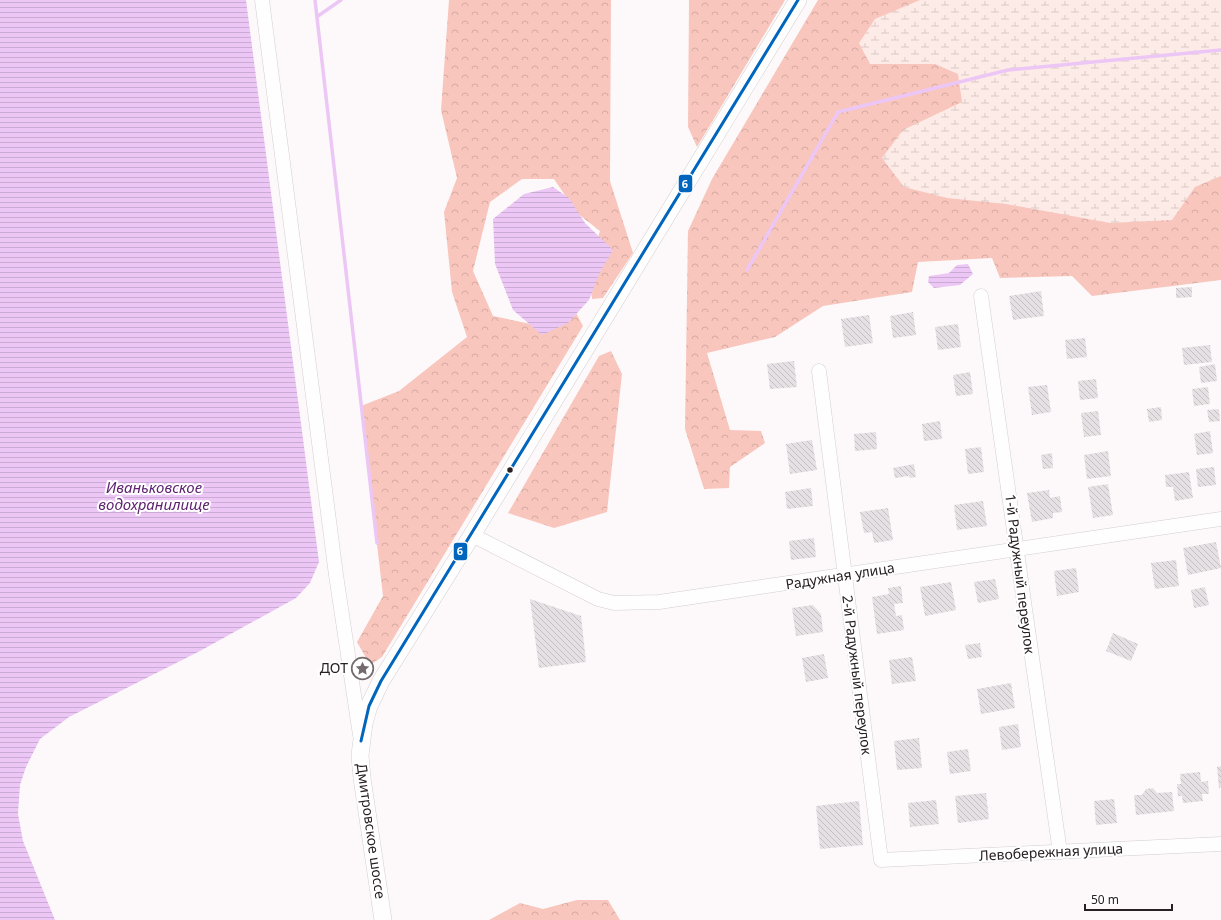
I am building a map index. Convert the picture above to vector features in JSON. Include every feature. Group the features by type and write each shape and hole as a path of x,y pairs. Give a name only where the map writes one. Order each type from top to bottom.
{"street":[{"path":"262,0 336,575 361,741"},
{"name":"Дмитровское шоссе","path":"383,920 362,778 361,741 369,706 381,681 472,535 798,0"},
{"name":"1-й Радужный переулок","path":"981,296 1017,548 1029,648 1060,852"},
{"name":"2-й Радужный переулок","path":"819,371 881,860"},
{"name":"Радужная улица","path":"472,535 598,599 614,603 659,602 1221,519"},
{"name":"Левобережная улица","path":"881,860 1221,844"}],"green space":[{"path":"449,0 611,0 610,181 633,253 603,298 592,299 588,271 600,231 577,213 554,179 522,179 490,202 473,271 493,316 554,329 575,311 583,326 382,657 370,665 357,642 383,596 361,406 399,391 467,337 452,292 444,212 457,178 441,110"},
{"path":"689,0 785,0 697,147 688,127"},
{"path":"818,0 1221,0 1221,280 1092,296 1072,276 1000,278 992,258 918,262 912,292 823,306 775,337 707,353 730,430 761,431 765,443 730,467 729,488 704,489 685,429 688,231 712,179"},
{"path":"920,0 1221,0 1221,176 1195,187 1172,220 1110,223 1006,204 947,198 904,187 882,158 903,130 962,102 958,74 935,64 870,64 859,43 875,19"},
{"path":"611,351 622,374 607,512 554,528 508,513 599,356"},
{"path":"577,900 608,900 620,920 489,920 520,903 543,909"}],"water":[{"name":"Иваньковское водохранилище","path":"0,0 246,0 319,562 310,583 296,598 200,651 69,717 40,739 26,767 20,785 18,814 23,841 55,920 0,920"},
{"path":"553,187 569,198 585,223 613,250 599,274 589,300 568,323 542,335 513,310 495,264 493,219 524,194"},
{"path":"968,264 973,274 960,285 934,288 928,282 929,276 949,273 957,265"}],"building":[{"path":"1192,287 1192,297 1176,298 1176,288"},
{"path":"1041,291 1044,316 1013,320 1009,296"},
{"path":"913,312 916,335 893,338 890,316"},
{"path":"869,315 873,343 845,347 841,319"},
{"path":"958,324 961,347 938,350 935,327"},
{"path":"1085,338 1087,357 1067,359 1065,340"},
{"path":"1210,345 1212,362 1184,365 1182,348"},
{"path":"794,361 797,387 770,389 767,364"},
{"path":"1215,364 1217,381 1201,383 1199,367"},
{"path":"970,372 973,394 956,396 953,375"},
{"path":"1096,379 1098,398 1080,400 1078,381"},
{"path":"1047,385 1051,412 1032,415 1028,387"},
{"path":"1208,387 1210,404 1194,406 1192,389"},
{"path":"1161,407 1162,420 1149,422 1147,409"},
{"path":"1219,409 1220,421 1209,422 1207,410"},
{"path":"1098,411 1101,435 1084,437 1081,413"},
{"path":"940,421 942,439 924,441 922,424"},
{"path":"1210,431 1213,453 1197,455 1194,434"},
{"path":"876,432 877,449 855,451 854,434"},
{"path":"812,440 817,470 790,474 786,444"},
{"path":"981,447 984,472 968,474 965,449"},
{"path":"1108,451 1111,476 1087,479 1084,455"},
{"path":"1052,453 1053,468 1043,469 1041,455"},
{"path":"914,464 916,477 910,478 909,476 895,478 893,468"},
{"path":"1214,467 1216,485 1198,487 1196,469"},
{"path":"1189,472 1193,498 1175,501 1173,487 1166,487 1165,475"},
{"path":"1108,484 1113,515 1093,518 1088,487"},
{"path":"811,488 813,506 787,509 785,492"},
{"path":"1049,490 1050,498 1060,496 1062,512 1053,513 1053,518 1032,522 1027,493"},
{"path":"983,501 987,526 957,530 954,505"},
{"path":"888,508 893,540 874,543 872,532 864,533 860,512"},
{"path":"814,538 816,557 791,560 789,541"},
{"path":"1216,542 1221,568 1188,575 1183,548"},
{"path":"1176,560 1179,586 1155,589 1151,563"},
{"path":"1076,568 1079,592 1057,596 1054,571"},
{"path":"995,579 999,599 978,603 974,582"},
{"path":"951,582 956,610 925,616 920,587"},
{"path":"901,586 903,603 894,604 896,616 902,615 904,630 877,634 872,597 889,594 888,588"},
{"path":"1205,587 1209,605 1194,608 1191,590"},
{"path":"530,599 581,616 586,662 539,668"},
{"path":"813,605 821,614 823,632 796,636 792,608"},
{"path":"1113,633 1138,644 1131,661 1106,651"},
{"path":"980,643 982,657 968,659 965,645"},
{"path":"824,654 828,678 806,682 802,658"},
{"path":"912,657 916,681 892,684 889,660"},
{"path":"1011,683 1015,708 981,714 977,689"},
{"path":"1018,724 1021,747 1002,750 999,727"},
{"path":"919,738 922,768 897,770 894,741"},
{"path":"968,749 971,771 950,774 947,752"},
{"path":"1221,766 1221,787 1219,788 1217,767"},
{"path":"1200,772 1201,782 1208,781 1209,794 1202,794 1203,801 1183,803 1182,796 1178,796 1177,784 1181,784 1180,774"},
{"path":"1153,788 1157,793 1172,792 1174,811 1136,815 1134,795 1142,795 1146,789"},
{"path":"986,793 989,819 958,823 955,796"},
{"path":"1114,799 1117,823 1096,825 1094,801"},
{"path":"936,800 939,824 910,827 908,803"},
{"path":"859,801 863,845 820,849 816,806"}],"waterway":[{"path":"315,0 377,543"},
{"path":"318,16 341,0"},
{"path":"747,270 838,112 1008,70 1221,50"}],"transit line":[{"name":"6","path":"361,741 369,706 381,681 798,0"}],"place":[{"name":"ДОТ","path":"363,668"}]}
